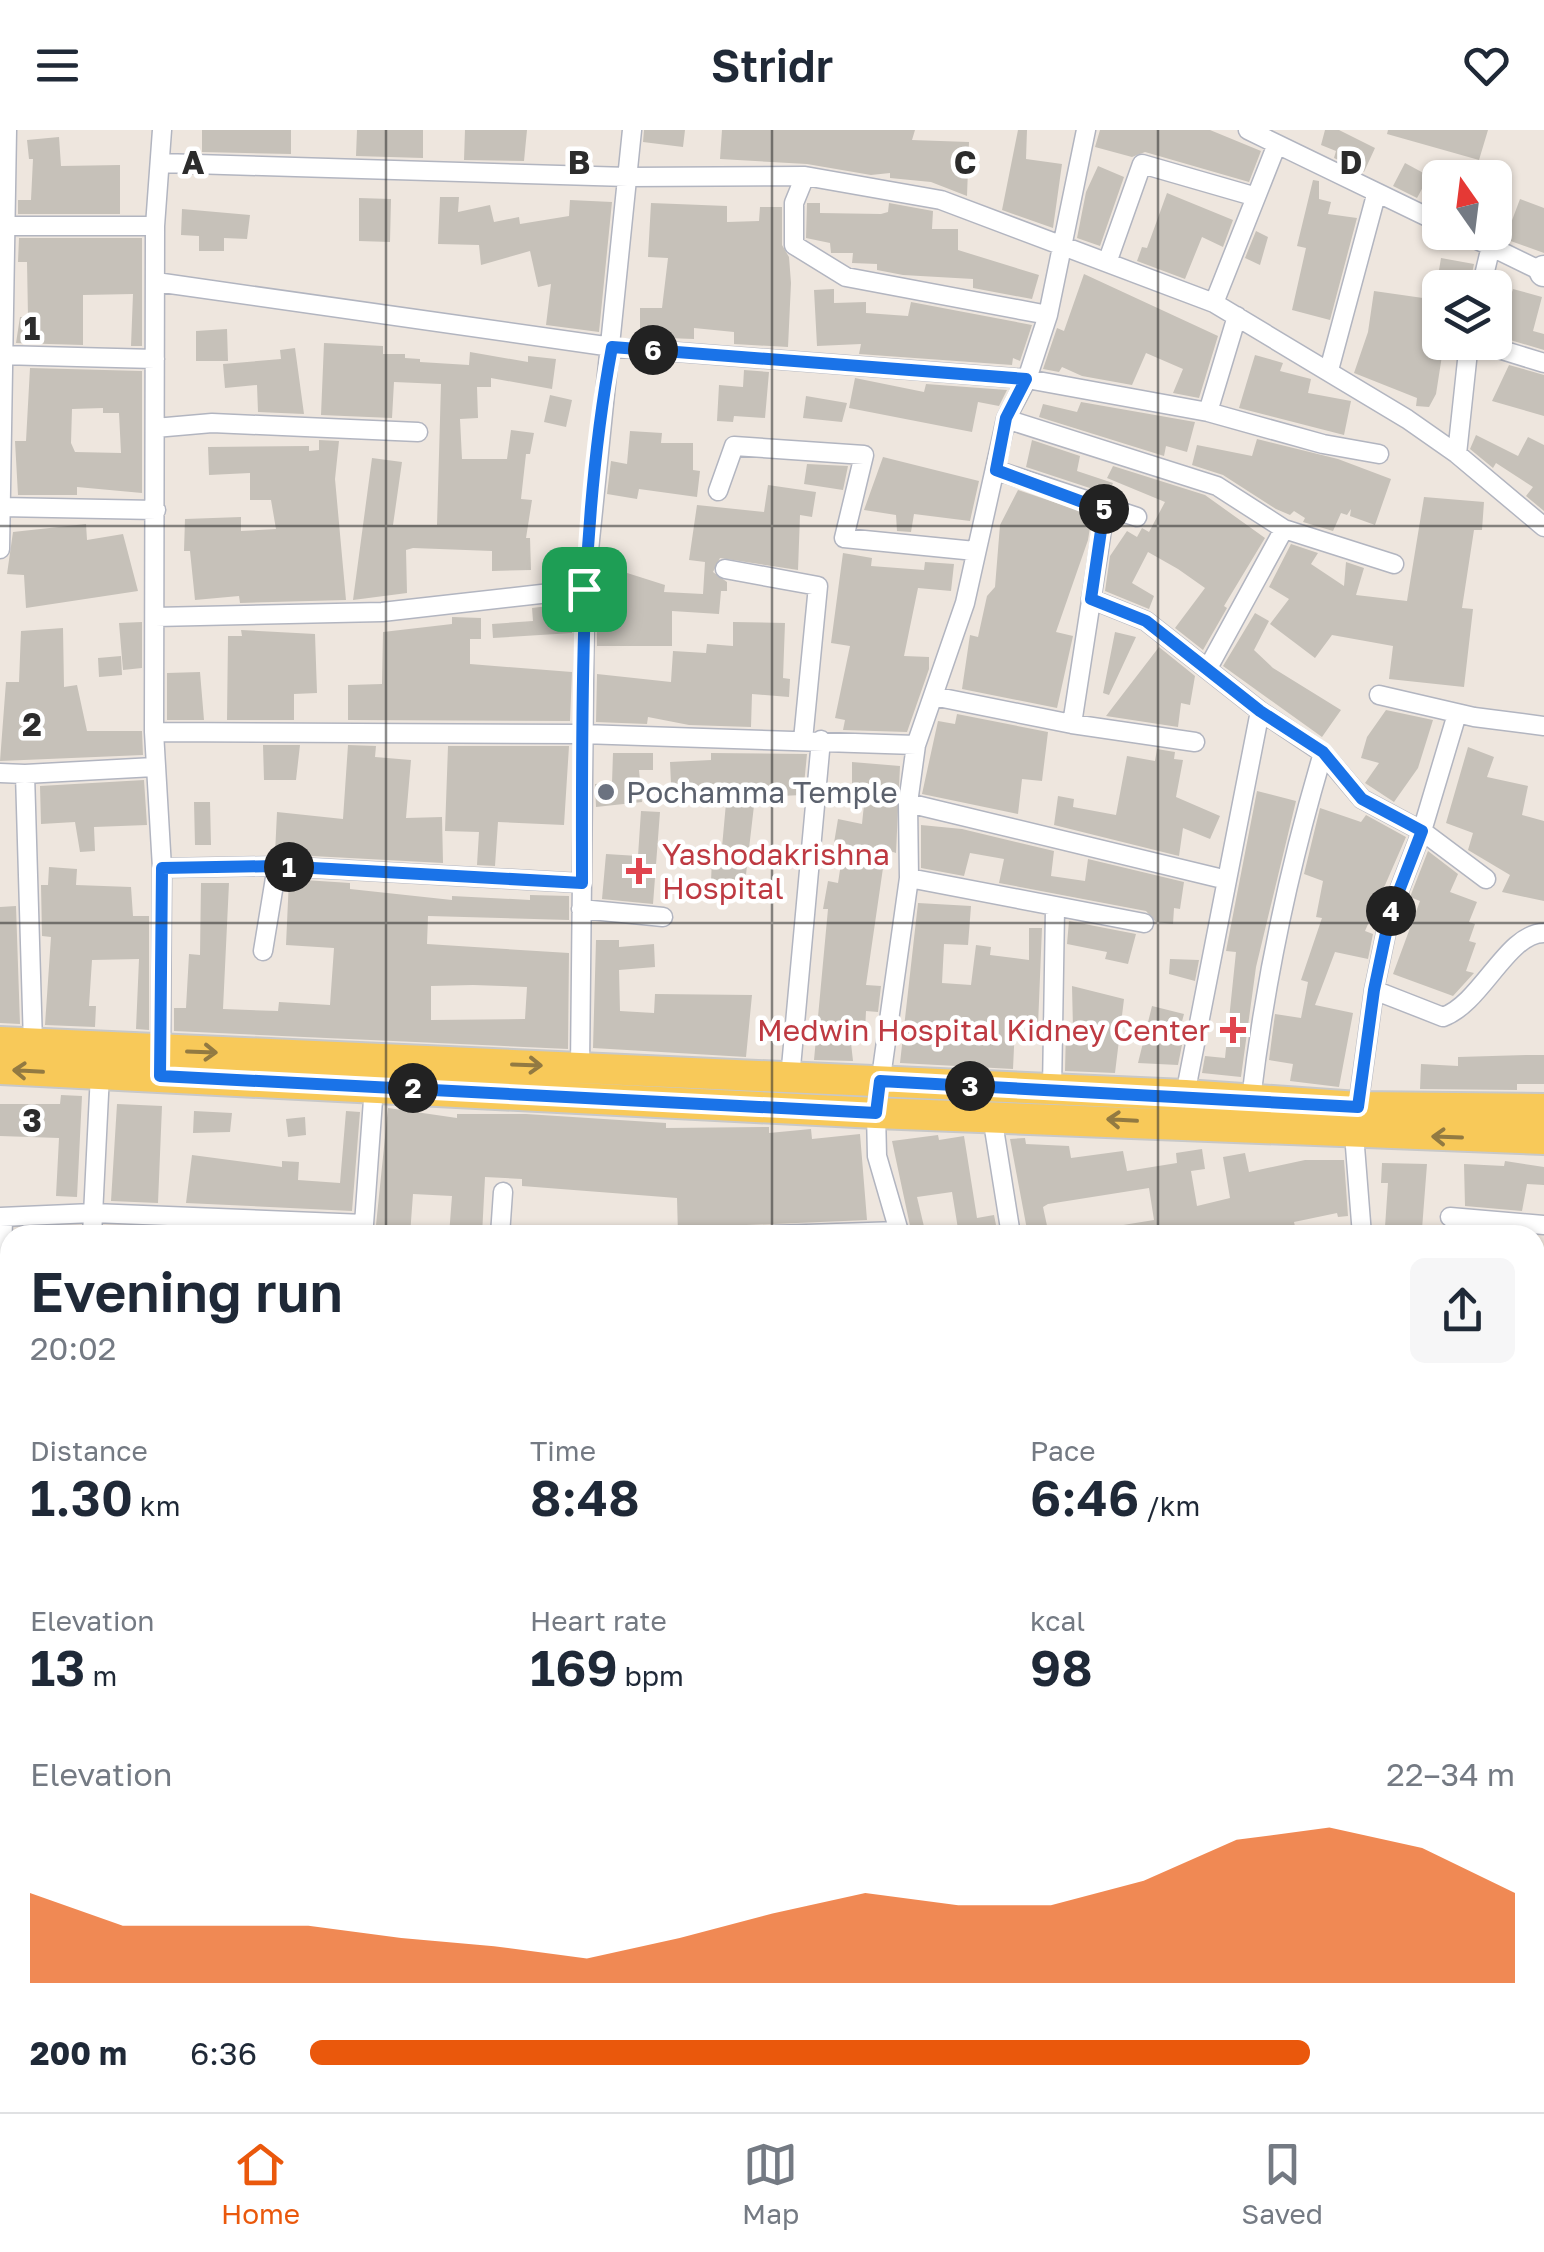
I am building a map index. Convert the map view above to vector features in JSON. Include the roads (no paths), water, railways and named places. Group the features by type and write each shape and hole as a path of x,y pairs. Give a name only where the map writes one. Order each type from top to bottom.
{"main road":[{"path":"0,1042 374,1086 876,1113 1356,1120 1544,1109"},
{"path":"0,1069 100,1074 161,1063 580,1068 880,1081 1251,1099 1356,1120 1544,1138"}],"street":[{"path":"0,549 7,130"},
{"path":"161,1063 162,868 154,732 155,226 162,130"},
{"path":"580,1068 584,589 598,421 612,347 632,130"},
{"path":"897,1225 877,1156 876,1113 909,878 908,803 916,745 965,602 1006,418 1026,379 1048,315 1086,130"},
{"path":"1249,130 1422,216"},
{"path":"1214,303 1253,196 1277,144"},
{"path":"160,163 628,177 805,176 941,200 1214,303 1329,370 1458,454 1544,527"},
{"path":"1108,260 1142,164 1253,196"},
{"path":"805,176 794,202 794,245 846,277 1048,315"},
{"path":"1329,370 1376,195"},
{"path":"6,226 155,226"},
{"path":"1499,250 1544,271"},
{"path":"156,282 612,347 1026,379 1208,412 1323,444 1378,454"},
{"path":"1208,412 1237,316"},
{"path":"1512,354 1544,364"},
{"path":"1,355 156,359"},
{"path":"1458,454 1470,360"},
{"path":"1006,418 1217,486 1284,528 1394,564"},
{"path":"156,428 212,423 418,432"},
{"path":"718,492 734,446 864,455 844,538 975,551"},
{"path":"996,470 1104,510 1136,517"},
{"path":"1,507 156,510"},
{"path":"1072,724 1104,510"},
{"path":"1208,668 1284,528"},
{"path":"724,569 818,586 790,1078"},
{"path":"155,617 382,612 584,589"},
{"path":"1091,599 1146,621 1260,711 1323,752 1362,799 1422,831 1486,879"},
{"path":"1379,695 1458,714 1544,726"},
{"path":"934,696 1072,724 1195,742"},
{"path":"1184,1095 1260,711"},
{"path":"1361,1225 1356,1120 1374,990 1390,914 1422,831 1458,714"},
{"path":"154,732 582,734 916,745"},
{"path":"1251,1099 1263,997 1289,867 1323,752"},
{"path":"0,773 154,767"},
{"path":"25,774 33,1044"},
{"path":"908,803 1227,880"},
{"path":"162,868 277,866 582,883"},
{"path":"263,952 277,866"},
{"path":"909,878 1144,923"},
{"path":"582,909 663,917"},
{"path":"1052,1090 1056,909"},
{"path":"1374,990 1444,1017 1461,1011 1523,940 1532,933 1544,933"},
{"path":"92,1225 100,1074"},
{"path":"363,1225 374,1086"},
{"path":"992,1116 1009,1225"},
{"path":"501,1225 503,1192"},
{"path":"1,1217 93,1213 200,1225"},
{"path":"1450,1217 1534,1225"}],"place":[{"name":"Pochamma Temple","path":"606,792"},
{"name":"Yashodakrishna Hospital","path":"639,871"},
{"name":"Medwin Hospital Kidney Center","path":"1233,1030"}]}
